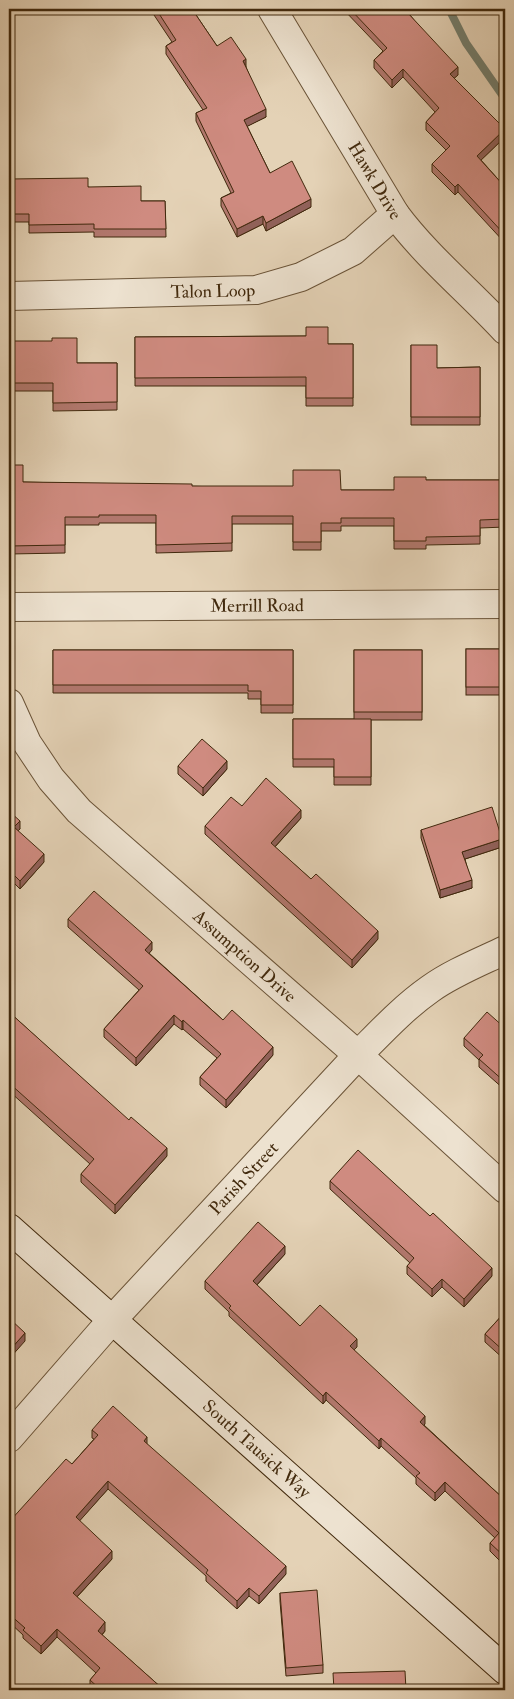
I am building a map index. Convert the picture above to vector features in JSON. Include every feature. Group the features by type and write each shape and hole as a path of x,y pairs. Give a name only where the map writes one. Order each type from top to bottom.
{"street":[{"name":"Hawk Drive","path":"272,9 395,214 412,237 505,330"},
{"name":"Talon Loop","path":"9,296 256,290 301,277 353,251 395,214"},
{"name":"Merrill Road","path":"9,607 505,604"},
{"name":"Assumption Drive","path":"9,703 27,743 50,779 79,811 358,1055 505,1189"},
{"name":"Parish Street","path":"9,1438 112,1320 392,1020 431,989 473,965 505,950"},
{"name":"South Tausick Way","path":"9,1228 505,1670"}],"building":[{"path":"156,9 192,9 217,46 231,37 246,59 243,61 266,109 244,120 270,173 292,161 311,199 266,223 263,216 237,229 221,198 234,192 196,113 207,108 166,46 176,40"},
{"path":"350,9 408,9 406,11 458,67 450,74 505,129 477,156 505,187 505,235 458,184 455,187 432,164 450,146 426,122 439,108 403,69 392,80 374,60 387,48"},
{"path":"88,178 88,187 141,186 141,201 165,201 166,229 94,229 94,224 29,225 29,214 9,214 9,179"},
{"path":"306,327 328,327 328,344 353,344 353,398 306,398 306,377 135,378 135,337 306,336"},
{"path":"52,338 77,338 77,363 117,363 117,402 53,403 53,383 9,383 9,341 52,341"},
{"path":"411,345 437,345 437,368 480,367 480,417 411,417"},
{"path":"9,465 23,465 23,482 293,486 293,470 340,470 341,490 394,490 394,477 426,477 426,480 504,480 505,519 480,520 480,536 426,537 426,541 394,541 394,518 341,518 341,523 321,523 321,542 293,542 293,516 232,516 232,543 156,545 156,515 99,515 99,517 65,517 65,545 9,546"},
{"path":"466,649 505,649 505,687 466,687"},
{"path":"53,650 293,650 293,705 261,705 261,691 248,691 248,685 53,685"},
{"path":"354,650 422,650 422,712 354,712"},
{"path":"293,719 371,719 371,777 334,777 334,759 293,759"},
{"path":"202,739 227,761 203,788 178,766"},
{"path":"266,778 301,810 271,843 311,879 316,874 378,931 352,960 205,826 231,797 242,806"},
{"path":"492,807 502,839 462,852 472,880 440,890 421,830"},
{"path":"9,811 20,821 14,827 44,854 20,881 9,870"},
{"path":"94,891 152,942 145,950 223,1020 232,1010 273,1047 226,1100 200,1077 221,1054 183,1020 182,1022 174,1015 136,1058 104,1029 143,986 68,919"},
{"path":"9,1012 129,1120 131,1117 167,1148 115,1205 81,1174 94,1159 9,1083"},
{"path":"487,1012 505,1028 505,1082 479,1059 483,1055 464,1038"},
{"path":"358,1150 430,1216 433,1213 492,1268 464,1299 442,1279 432,1289 407,1266 414,1258 330,1181"},
{"path":"258,1222 285,1246 253,1281 300,1326 320,1305 357,1339 350,1346 425,1416 420,1422 505,1500 505,1557 490,1543 499,1533 445,1482 435,1493 416,1476 420,1473 381,1438 379,1441 326,1392 323,1396 229,1308 231,1306 205,1281"},
{"path":"505,1312 505,1352 485,1334"},
{"path":"9,1318 25,1333 9,1351"},
{"path":"113,1406 147,1437 144,1441 286,1566 259,1596 249,1588 237,1601 206,1573 208,1570 108,1481 76,1517 112,1551 73,1593 105,1622 98,1631 164,1690 101,1690 90,1680 100,1668 57,1629 41,1646 9,1614 9,1522 66,1459 72,1464 98,1435 92,1430"},
{"path":"317,1590 323,1665 286,1668 280,1593"},
{"path":"405,1671 406,1690 334,1690 333,1673"}],"waterway":[{"path":"449,9 466,43 505,99"}]}
